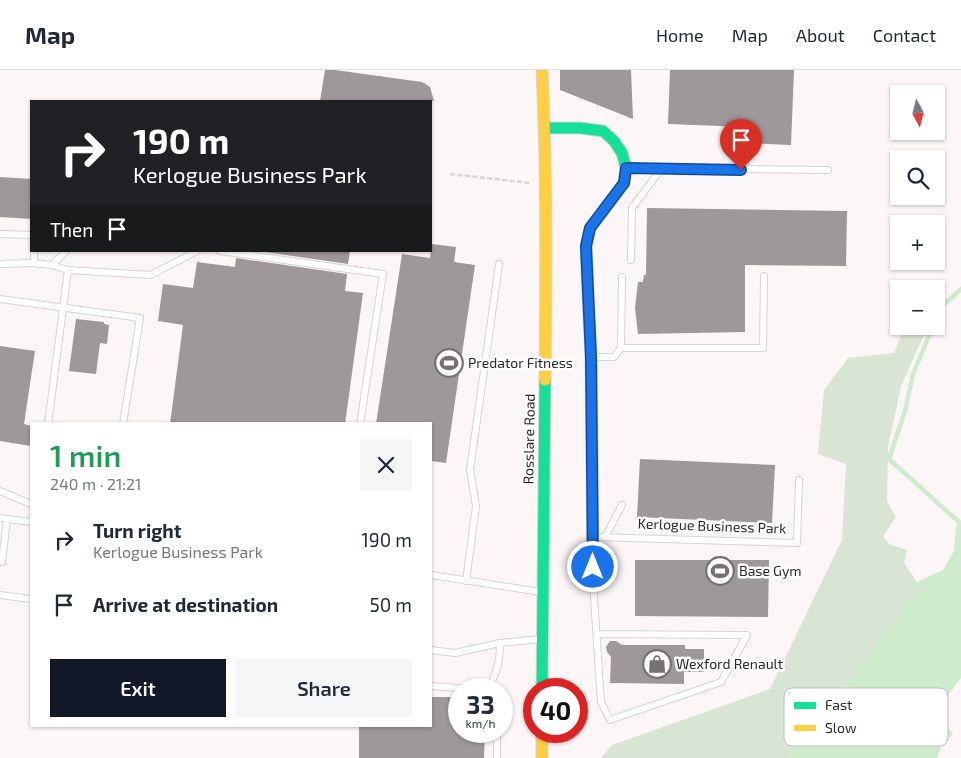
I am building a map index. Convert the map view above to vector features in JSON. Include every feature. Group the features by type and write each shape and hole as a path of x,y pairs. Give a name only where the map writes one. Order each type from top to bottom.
{"main road":[{"name":"Rosslare Road","path":"542,70 545,128 546,233 542,678"},
{"path":"545,128 580,128 603,131 614,141 622,153 626,168 624,183 590,228 586,246 591,357 593,581"},
{"path":"542,743 542,758"}],"lane":[{"path":"626,168 828,170"},
{"path":"631,260 632,208 661,169"},
{"path":"0,234 30,235"},
{"path":"34,252 34,263"},
{"path":"52,265 65,252"},
{"path":"0,264 34,263 52,265 68,270 151,275 195,252"},
{"path":"227,252 383,274 360,422"},
{"path":"466,581 476,506 470,470 499,264"},
{"path":"48,422 68,270"},
{"path":"621,348 764,348 764,276"},
{"path":"591,357 614,357 621,348 622,277"},
{"path":"0,299 140,318 123,422"},
{"name":"Kerlogue Business Park","path":"593,537 797,543 800,480"},
{"path":"0,491 30,504"},
{"path":"605,537 622,505"},
{"path":"2,562 3,519 30,522"},
{"path":"432,575 543,592"},
{"path":"593,581 601,702 610,720 722,682 746,635 597,634"},
{"path":"0,595 30,599"},
{"path":"432,650 455,653 500,643 543,639"},
{"path":"494,678 499,663 500,643"},
{"path":"432,686 448,687"},
{"path":"497,743 497,758"}],"path":[{"path":"450,174 524,182"}],"shaded area":[{"path":"901,335 924,335 901,386 888,447 887,501 896,517 883,536 889,544 907,550 904,563 917,582 914,596 896,621 883,634 855,675 842,688 784,688 784,746 796,746 788,758 601,758 612,745 770,689 842,540 846,464 818,454 824,390 848,358 894,353"},
{"path":"961,522 961,678 948,695 948,688 842,688 855,675 883,634 896,621 914,596 917,582 943,570 954,551 956,526"},
{"path":"948,729 953,734 948,738"},
{"path":"796,746 942,746 937,758 788,758"}],"building":[{"path":"325,70 335,70 422,82 430,87 434,101 432,100 320,100"},
{"path":"560,70 631,70 633,119 560,90"},
{"path":"670,70 794,70 791,145 745,143 746,127 668,124"},
{"path":"0,177 30,179 30,219 0,217"},
{"path":"647,208 847,211 846,266 745,265 745,332 638,334 635,308 638,282 643,282 644,275 646,275"},
{"path":"432,244 456,247 454,262 475,265 446,463 432,461 432,422 376,422 402,254 430,258"},
{"path":"265,252 350,252 348,264"},
{"path":"236,258 347,274 345,291 363,293 345,422 170,422 183,325 158,321 163,284 193,288 197,262 235,267"},
{"path":"76,319 104,322 104,324 109,325 107,344 100,343 96,374 69,371"},
{"path":"0,346 35,351 24,424 30,426 30,446 0,441"},
{"path":"640,459 775,465 772,523 637,517"},
{"path":"635,560 769,560 768,617 635,616"},
{"name":"Wexford Renault","path":"610,641 616,641 622,645 685,645 685,649 704,649 704,672 684,672 684,684 610,683 611,657 606,647"},
{"path":"432,697 448,697 448,743 485,743 484,758 359,758 359,727 432,727"}],"waterway":[{"path":"945,303 961,289"},
{"path":"929,335 913,374 905,411 889,459 960,523"}],"traffic: fast":[{"path":"545,128 580,128 603,131 614,141 622,153 626,168 624,183 590,228 586,247 588,296"},
{"path":"542,678 545,380"}],"traffic: slow":[{"path":"542,70 546,264 545,380"},
{"path":"588,296 591,357 593,581"},
{"path":"542,743 542,758"}],"place":[{"name":"Predator Fitness","path":"449,363"},
{"name":"Base Gym","path":"720,571"},
{"name":"Wexford Renault","path":"657,664"}],"route":[{"path":"593,567 591,357 586,246 590,228 624,183 626,168 741,170"}]}
